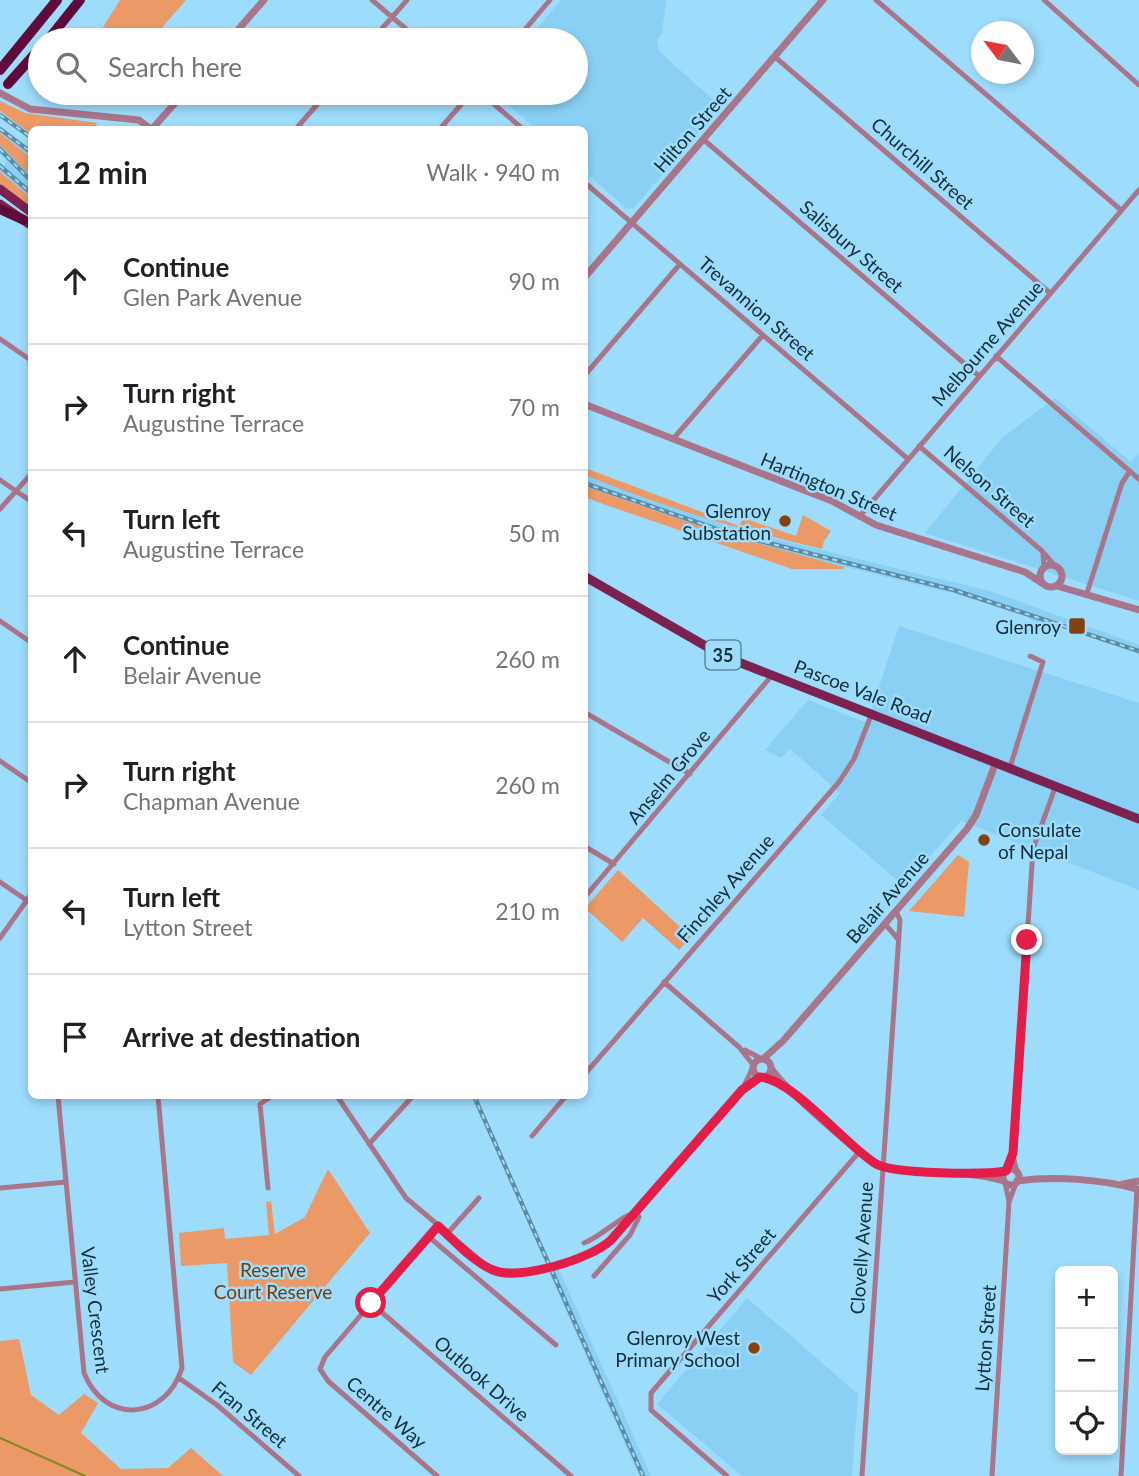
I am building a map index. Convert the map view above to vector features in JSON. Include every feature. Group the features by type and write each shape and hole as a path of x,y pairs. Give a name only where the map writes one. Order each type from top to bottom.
{"highway":[{"path":"34,28 57,0"},
{"path":"58,28 80,0"},
{"path":"0,70 28,36"},
{"path":"8,83 28,61"},
{"path":"0,209 28,220"}],"main road":[{"path":"0,189 28,219"},
{"path":"0,204 28,219"},
{"name":"Pascoe Vale Road","path":"588,578 723,656 1139,819"}],"street":[{"path":"240,28 264,0"},
{"path":"372,0 405,28"},
{"path":"382,28 407,0"},
{"path":"526,28 550,0"},
{"name":"Hilton Street","path":"588,273 823,0"},
{"path":"876,0 1121,210"},
{"path":"1044,0 1139,85"},
{"name":"Churchill Street","path":"775,57 1050,293"},
{"path":"0,93 30,109 139,120 148,126"},
{"path":"155,126 173,105"},
{"path":"298,126 317,105"},
{"path":"442,126 461,105"},
{"path":"495,105 519,126"},
{"name":"Salisbury Street","path":"704,139 979,376"},
{"name":"Trevannion Street","path":"588,185 908,459"},
{"name":"Melbourne Avenue","path":"859,517 1139,190"},
{"path":"588,371 680,264"},
{"path":"673,439 763,335"},
{"path":"0,339 28,358"},
{"path":"996,356 1139,479"},
{"name":"Hartington Street","path":"588,406 832,501 859,517 1026,572 1042,583"},
{"name":"Nelson Street","path":"919,446 1040,549 1055,566"},
{"path":"1087,593 1122,483 1139,466"},
{"path":"0,509 28,478"},
{"path":"0,480 28,499"},
{"name":"Nelson Street","path":"1040,549 1043,569"},
{"path":"1073,589 1055,566 1043,569 1042,583 1051,588 1057,586 1073,589 1139,610"},
{"name":"Hartington Street","path":"1026,572 1043,569"},
{"path":"1057,586 1063,577"},
{"path":"0,621 28,640"},
{"path":"1010,768 1043,662 1030,656"},
{"name":"Anselm Grove","path":"588,893 773,674"},
{"name":"Finchley Avenue","path":"588,1069 839,782 853,759 872,713"},
{"path":"588,714 690,774"},
{"path":"0,761 28,780"},
{"name":"Belair Avenue","path":"753,1067 783,1041 972,823 996,762"},
{"path":"1017,1177 1013,1153 1033,849 1056,785"},
{"path":"588,848 614,864"},
{"path":"0,882 28,901"},
{"path":"0,938 28,903"},
{"name":"Clovelly Avenue","path":"862,1476 900,920 896,911"},
{"path":"885,924 898,939"},
{"path":"664,982 739,1047 762,1077 785,1087"},
{"name":"Belair Avenue","path":"762,1077 771,1067 783,1041"},
{"path":"739,1047 763,1059 785,1087 860,1151 883,1167 985,1175 1006,1171 1017,1177 1035,1179 1138,1184 1139,1205 1121,1476"},
{"path":"339,1099 406,1198 493,1270 514,1273 572,1260 606,1246 742,1090 753,1067"},
{"path":"742,1090 762,1077"},
{"name":"Valley Crescent","path":"58,1099 84,1373 99,1399 120,1408 141,1410 161,1401 179,1378"},
{"path":"158,1099 182,1359 179,1378"},
{"path":"268,1099 261,1104 268,1188"},
{"path":"369,1144 410,1099"},
{"path":"531,1136 563,1099"},
{"name":"York Street","path":"727,1476 651,1410 651,1393 860,1151"},
{"path":"1004,1182 1013,1153"},
{"path":"985,1175 1004,1182 1017,1177"},
{"name":"Lytton Street","path":"992,1476 1009,1202 1017,1177"},
{"path":"0,1188 66,1182"},
{"name":"Lytton Street","path":"1004,1182 1009,1202"},
{"path":"447,1234 479,1198"},
{"path":"584,1243 606,1233 626,1215 636,1213"},
{"path":"594,1276 637,1225 639,1219 636,1213"},
{"path":"371,1303 438,1226"},
{"path":"429,1237 556,1345"},
{"path":"0,1289 75,1282"},
{"name":"Centre Way","path":"371,1303 325,1357 320,1369 328,1381 437,1476"},
{"name":"Outlook Drive","path":"371,1303 571,1476"},
{"name":"Fran Street","path":"179,1378 217,1405 299,1476"}],"shaded area":[{"path":"561,0 666,0 662,33 657,40 659,51 720,106 634,208 627,209 588,175 588,126 532,126 508,105 588,105 588,28 537,28"},
{"path":"0,127 28,149 28,156 0,133"},
{"path":"0,145 28,174 28,195 0,172 0,163 4,166 7,161 0,154"},
{"path":"1055,398 1131,462 1139,452 1139,601 925,533 1002,438"},
{"path":"588,476 748,532 993,592 1139,645 1139,652 1053,624 1051,628 1027,617 956,594 797,555 677,520 588,487"},
{"path":"899,626 1139,703 1139,890 961,821 904,886 821,815 840,793 790,749 781,758 765,750 808,700 867,723"},
{"path":"559,1270 651,1476 639,1476 549,1272"},
{"name":"Glenroy West Primary School","path":"747,1298 858,1394 852,1476 742,1476 657,1404"}],"green space":[{"path":"120,0 186,0 162,28 102,28"},
{"path":"0,101 25,113 97,123 96,126 28,126 28,132 0,111"},
{"path":"0,133 28,156 28,174 0,145"},
{"path":"0,172 28,195 28,206 0,184"},
{"path":"588,469 739,526 743,518 796,536 803,515 831,531 822,549 732,526 588,476"},
{"path":"588,487 717,532 844,567 792,569 588,498"},
{"path":"958,855 969,862 964,917 909,911"},
{"path":"618,870 691,937 679,950 643,918 622,942 588,911 588,905"},
{"name":"Reserve Court Reserve","path":"328,1169 370,1233 251,1375 233,1362 227,1263 181,1266 179,1233 224,1228 225,1239 269,1235 266,1202 271,1201 275,1234 305,1217"},
{"path":"19,1339 31,1395 59,1415 84,1394 98,1403 81,1433 121,1469 168,1468 191,1448 223,1476 0,1476 0,1341"}],"waterway":[{"path":"0,1438 85,1476"}],"railway":[{"path":"0,115 28,135"},
{"path":"0,129 28,150"},
{"path":"0,149 28,178"},
{"path":"0,166 28,190"},
{"path":"588,484 725,532 954,590 1139,651"},
{"path":"475,1099 643,1476"}],"place":[{"name":"Glenroy Substation","path":"785,521"},
{"name":"Glenroy","path":"1077,626"},
{"name":"Consulate of Nepal","path":"984,840"},
{"name":"Glenroy West Primary School","path":"754,1348"}],"route":[{"path":"371,1303 438,1226 482,1264 499,1272 522,1273 600,1250 742,1090 760,1077 785,1087 873,1162 883,1167 985,1175 1006,1171 1013,1153 1027,940"}]}
